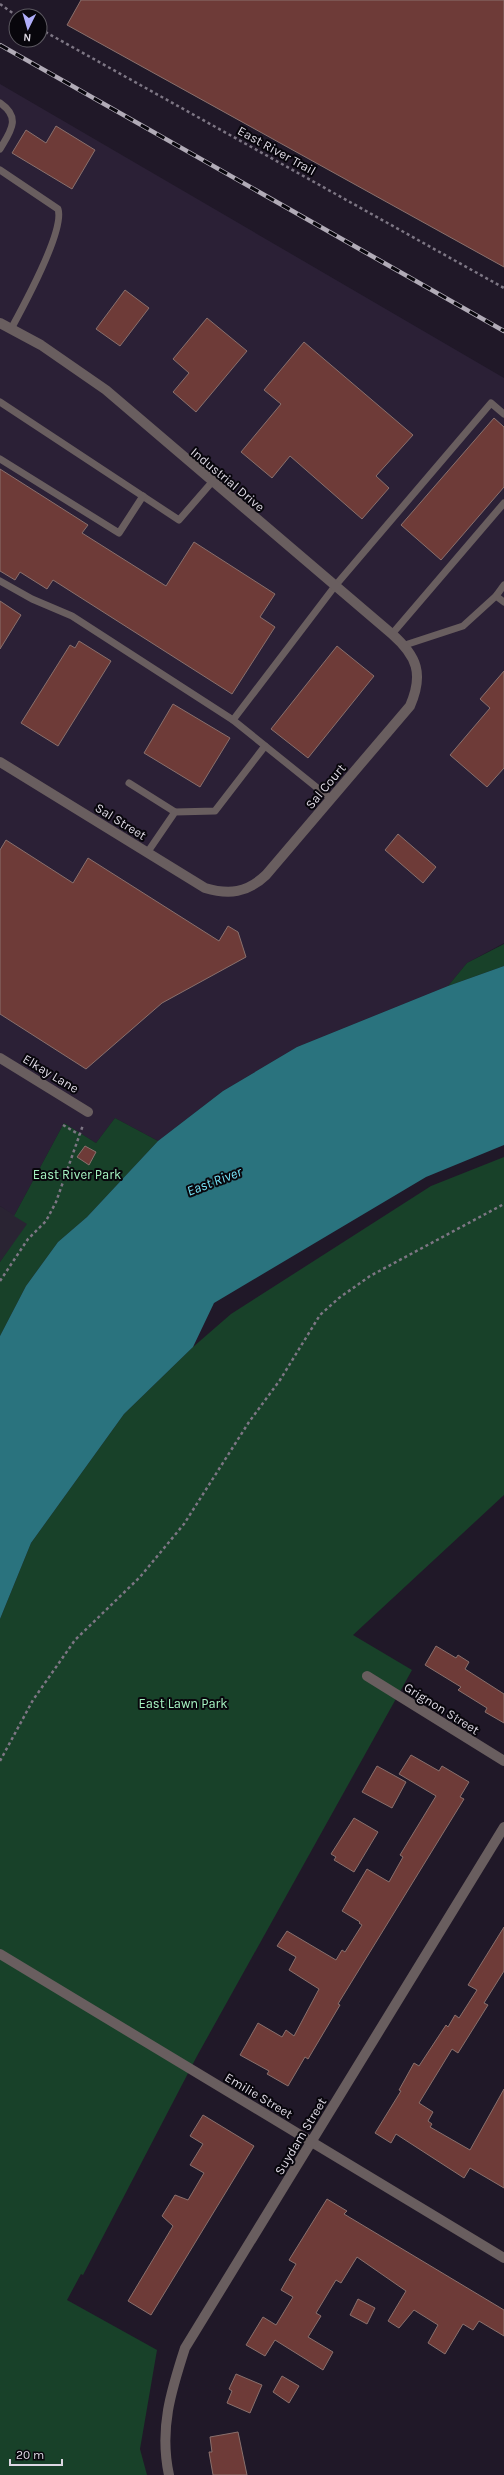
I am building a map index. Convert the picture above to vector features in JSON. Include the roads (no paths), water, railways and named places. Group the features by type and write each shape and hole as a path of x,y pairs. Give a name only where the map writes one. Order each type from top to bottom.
{"street":[{"name":"Industrial Drive","path":"0,323 68,362 106,390 212,482 405,645 416,664 418,676"},
{"name":"Sal Court","path":"231,893 245,890 266,875 410,706 416,694 418,676"},
{"name":"Sal Street","path":"0,762 205,888 221,893 231,893"},
{"name":"Elkay Lane","path":"0,1058 88,1112"},
{"name":"Grignon Street","path":"367,1676 504,1761"},
{"name":"Suydam Street","path":"169,2475 165,2434 169,2397 186,2348 504,1827"},
{"name":"Emilie Street","path":"0,1954 504,2258"}],"lane":[{"path":"0,103 13,118 13,127 0,149"},
{"path":"0,170 58,209 60,214 59,223 41,268 11,329"},
{"path":"0,402 179,520 212,482"},
{"path":"233,720 335,586 491,403 504,414"},
{"path":"0,459 119,533 143,496"},
{"path":"392,634 504,503"},
{"path":"498,510 504,516"},
{"path":"0,581 32,599 72,616 233,720 331,799"},
{"path":"405,645 463,626 496,596 504,585"},
{"path":"496,596 504,602"},
{"path":"129,783 175,812 215,810 265,746"},
{"path":"147,853 175,812"}],"water":[{"name":"East River","path":"504,966 504,1145 426,1177 214,1303 193,1347 124,1414 31,1543 0,1619 0,1336 26,1286 58,1242 87,1217 158,1141 223,1091 297,1047 448,986"}],"railway":[{"path":"0,45 504,331"}],"park label":[{"name":"East River Park","path":"77,1174"},
{"name":"East Lawn Park","path":"183,1703"}]}
